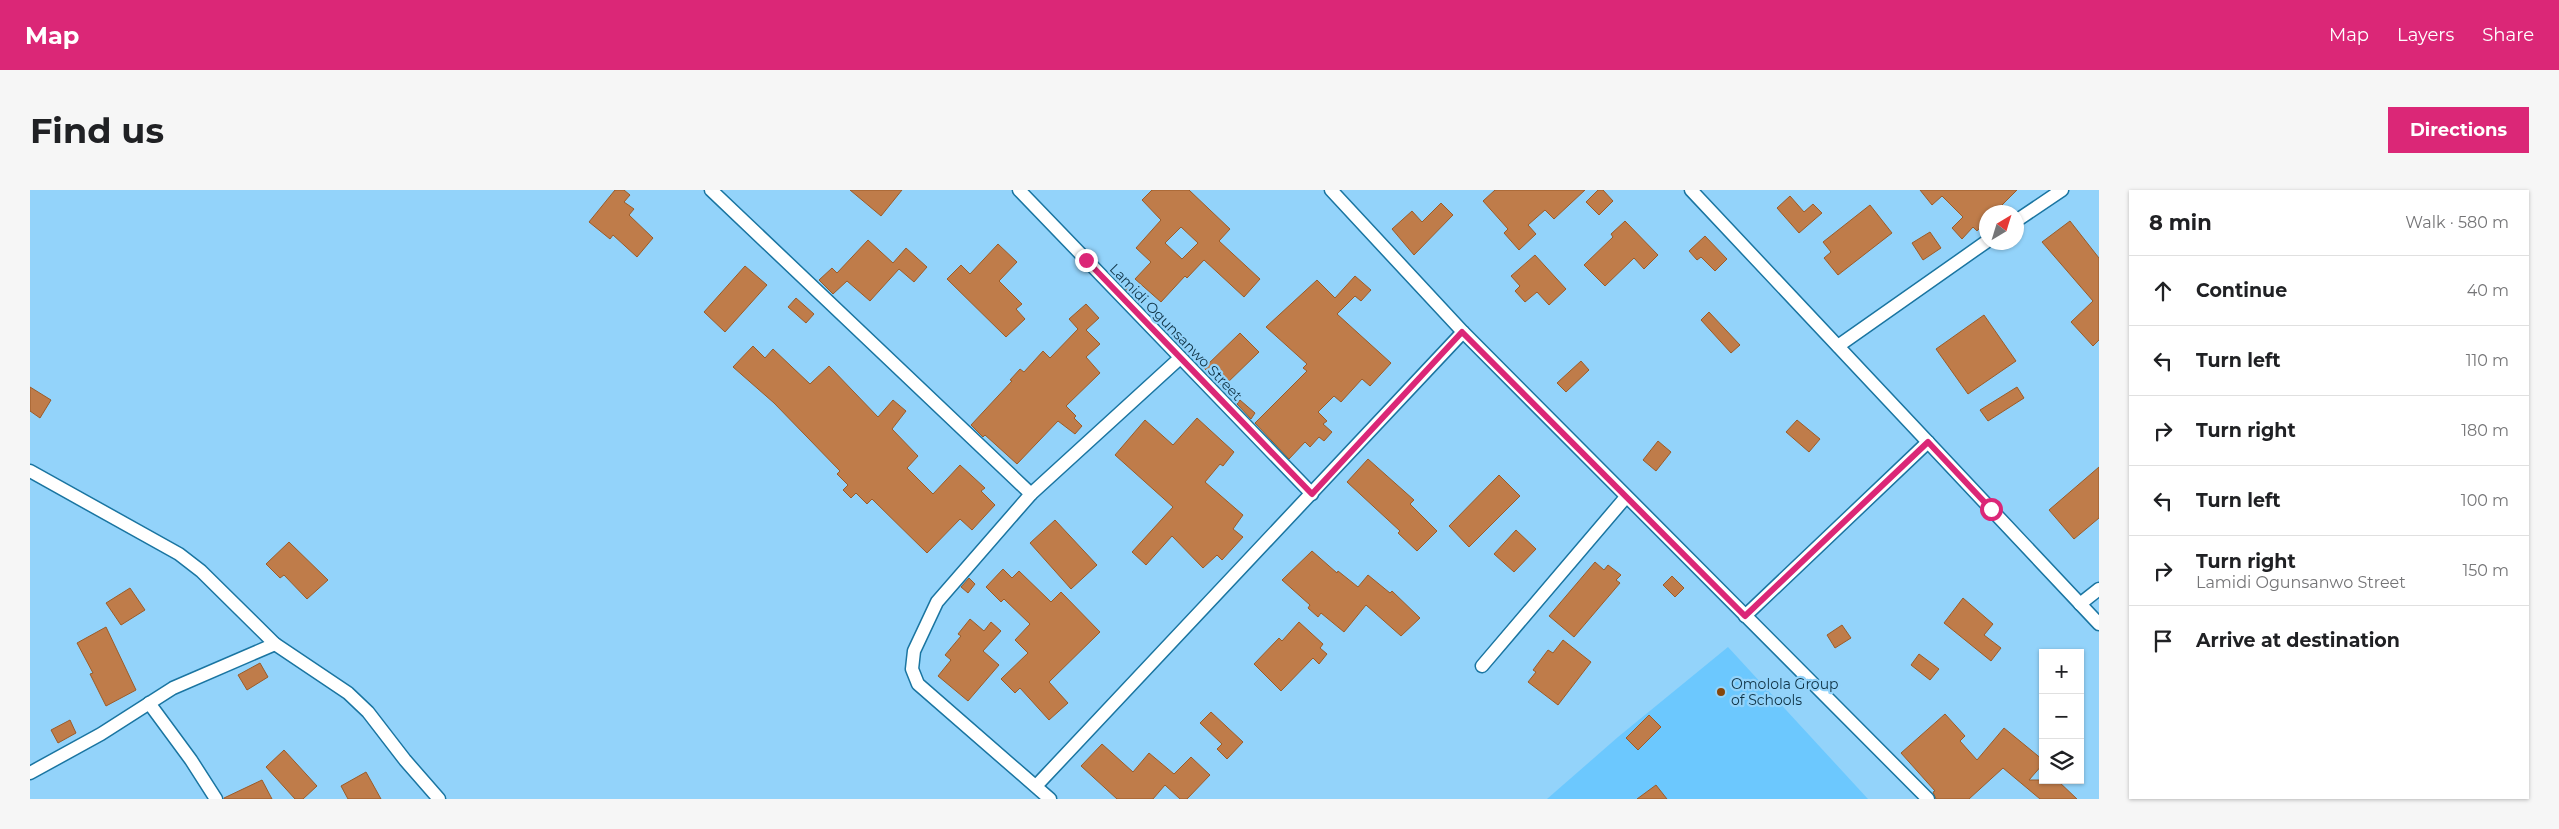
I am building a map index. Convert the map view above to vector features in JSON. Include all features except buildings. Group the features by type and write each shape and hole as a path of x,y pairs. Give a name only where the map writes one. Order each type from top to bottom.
{"street":[{"path":"711,190 1031,494"},
{"name":"Lamidi Ogunsanwo Street","path":"1019,190 1312,494"},
{"path":"1331,190 1462,332 1926,799"},
{"path":"1691,190 2099,624"},
{"path":"2024,214 2048,194 2062,190"},
{"path":"1838,346 1979,247"},
{"path":"1037,785 1462,332"},
{"path":"1050,799 1037,785 918,684 912,669 914,651 937,602 1031,494 1180,358"},
{"path":"1745,616 1928,442"},
{"path":"30,471 179,554 201,571 275,644 348,693 368,712 405,760 440,799"},
{"path":"1482,666 1626,497"},
{"path":"2080,604 2099,589"},
{"path":"30,773 101,734 173,688 275,644"},
{"path":"149,703 191,760 216,799"}],"shaded area":[{"name":"Omolola Group of Schools","path":"1728,647 1868,799 1547,799 1618,737"}],"place":[{"name":"Omolola Group of Schools","path":"1721,692"}],"route":[{"path":"1086,260 1312,494 1462,332 1745,616 1928,442 1991,509"}]}
